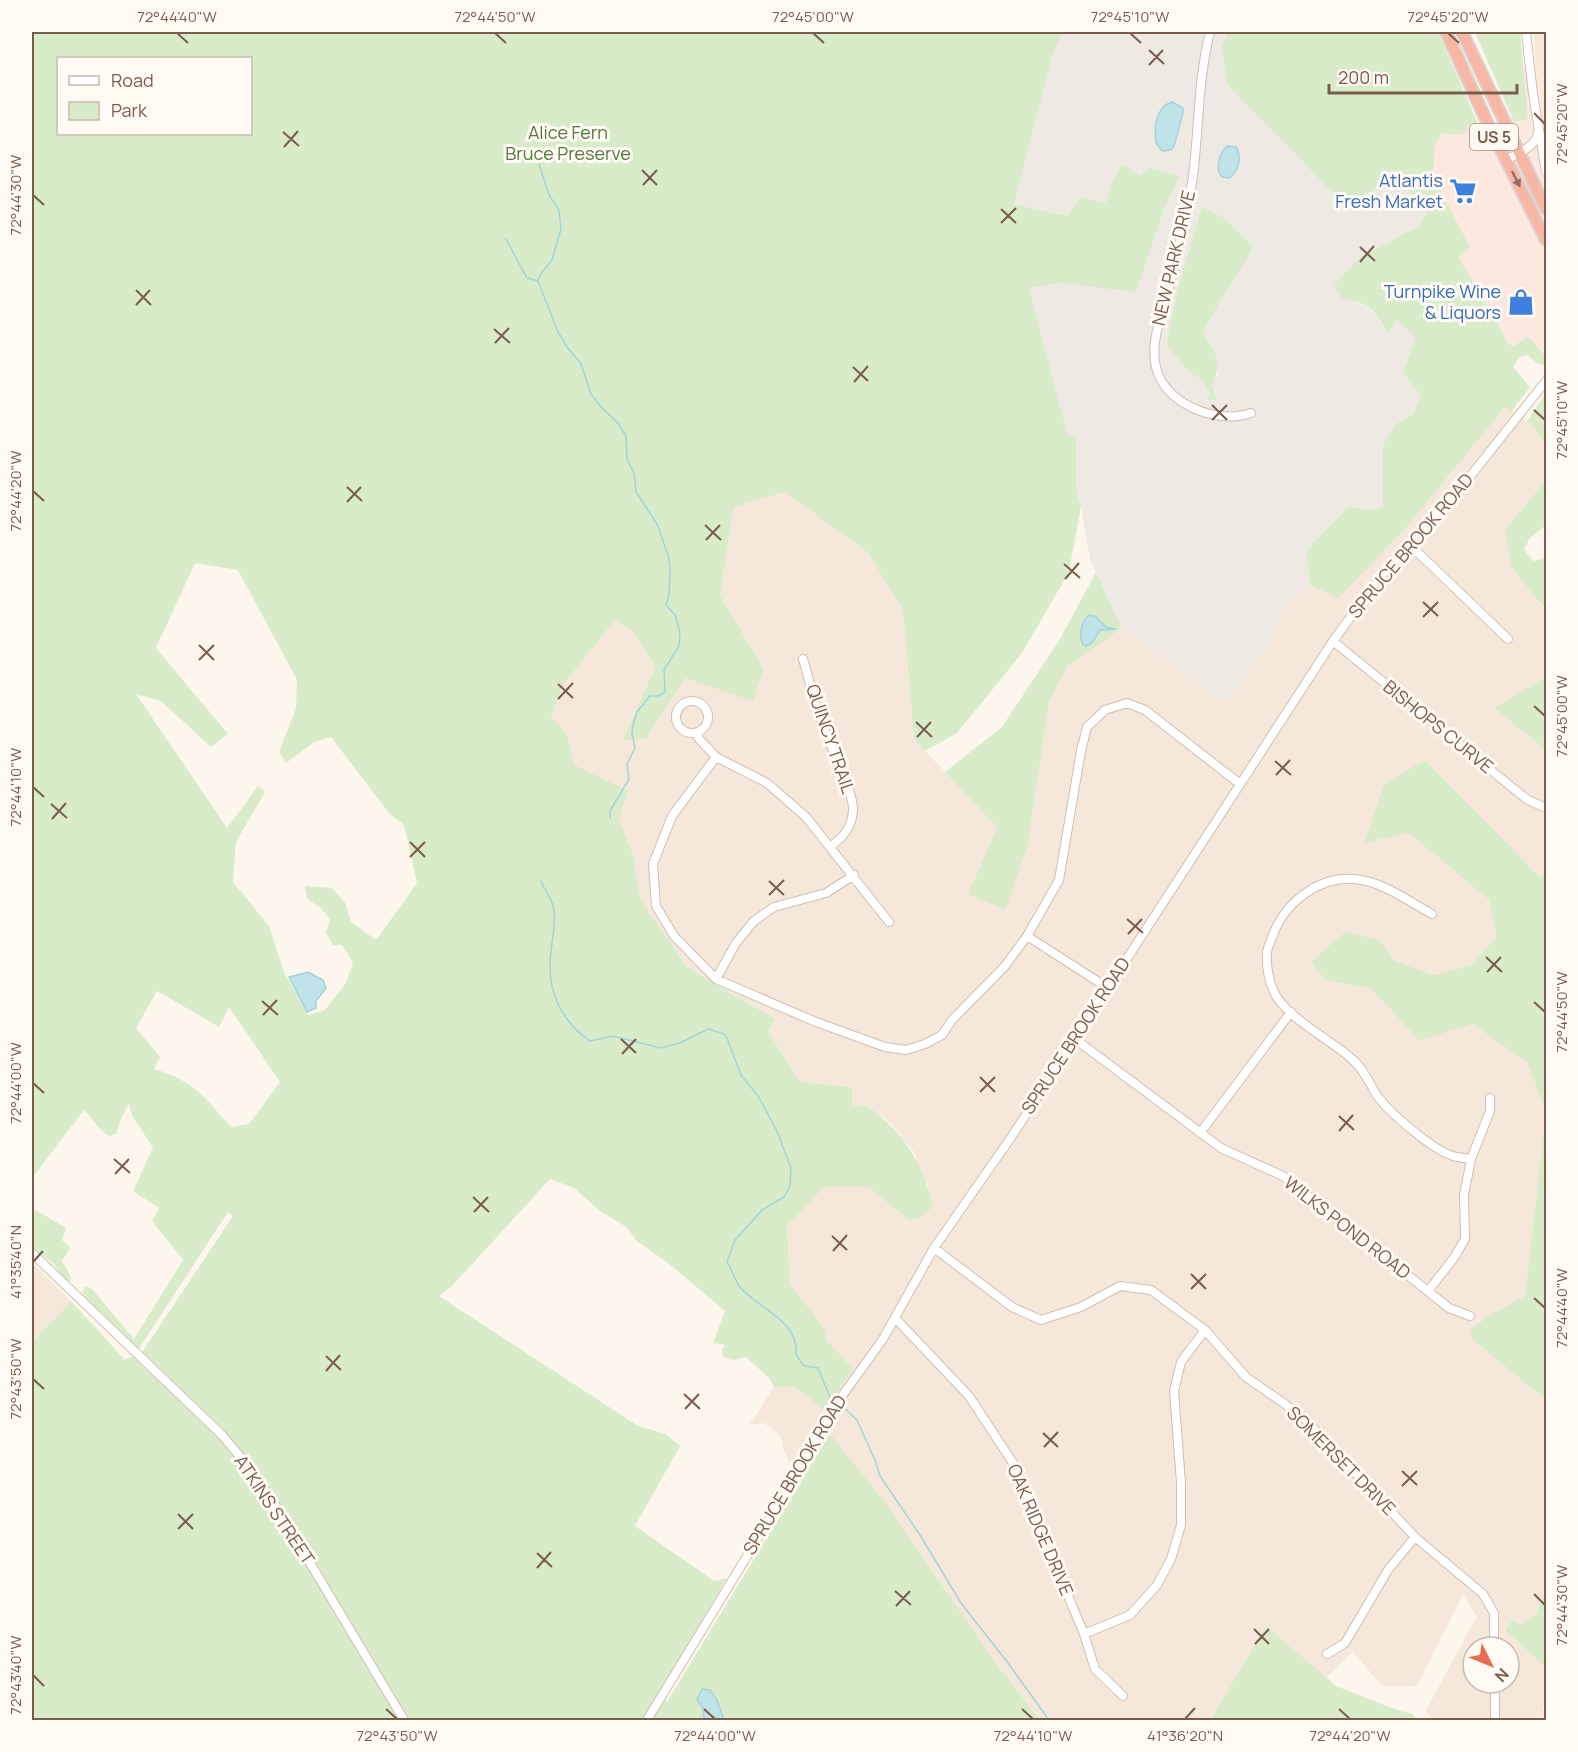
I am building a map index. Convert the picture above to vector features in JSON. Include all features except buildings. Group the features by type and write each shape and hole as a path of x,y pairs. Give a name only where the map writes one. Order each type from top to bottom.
{"highway":[{"name":"US 5","path":"1446,32 1546,240"},
{"name":"US 5","path":"1462,32 1546,209"}],"street":[{"name":"NEW PARK DRIVE","path":"1210,32 1202,73 1189,200 1178,255 1155,341 1155,365 1163,385 1170,394 1186,405 1223,416 1238,417 1251,413"},
{"path":"1526,32 1546,172"},
{"path":"1506,160 1534,143 1538,138 1538,125"},
{"name":"SPRUCE BROOK ROAD","path":"647,1720 777,1507 832,1410 873,1356 934,1248 1075,1039 1333,641 1381,576 1464,484 1546,381"},
{"path":"1409,544 1508,639"},
{"name":"BISHOPS CURVE","path":"1333,641 1519,793 1546,808"},
{"name":"QUINCY TRAIL","path":"803,659 820,719 853,808 851,823 844,836 831,846"},
{"path":"690,700 704,706 708,716 705,727 696,733 685,732 677,725 676,720 680,705 690,700"},
{"path":"716,757 672,816 653,864 656,906 674,936 716,979 816,1022 885,1047 906,1050 942,1035 952,1020 1005,966 1027,936 1059,880 1087,727 1105,710 1127,703 1145,710 1240,784"},
{"path":"696,733 716,757 767,783 806,817 889,922"},
{"path":"716,979 736,944 754,921 774,907 826,893 854,875"},
{"path":"1432,914 1379,885 1353,879 1328,881 1306,893 1286,911 1275,929 1267,951 1269,974 1275,994 1291,1012 1354,1060 1385,1105 1432,1146 1453,1156 1471,1159"},
{"path":"1027,936 1108,988"},
{"path":"1200,1133 1291,1012"},
{"name":"WILKS POND ROAD","path":"1075,1039 1221,1148 1283,1176 1449,1308 1470,1317"},
{"path":"1428,1291 1455,1258 1466,1239 1464,1195 1471,1159 1490,1111 1490,1098"},
{"name":"SOMERSET DRIVE","path":"934,1248 1012,1307 1041,1320 1082,1307 1120,1286 1151,1290 1205,1330 1246,1377 1302,1416 1415,1537 1483,1594 1494,1613 1494,1635"},
{"name":"ATKINS STREET","path":"32,1253 222,1435 253,1472 276,1506 404,1720"},
{"name":"OAK RIDGE DRIVE","path":"895,1318 969,1396 1013,1463 1084,1634 1095,1668 1124,1696"},
{"path":"1084,1634 1130,1615 1157,1586 1171,1559 1181,1525 1181,1483 1174,1391 1181,1362 1205,1330"},
{"path":"1328,1654 1345,1643 1388,1570 1415,1537"},
{"path":"1494,1695 1495,1720"}],"shaded area":[{"path":"1063,32 1229,32 1222,48 1346,206 1396,176 1427,213 1417,227 1359,258 1343,299 1352,300 1367,307 1378,317 1387,333 1397,320 1416,338 1403,373 1421,396 1413,414 1397,423 1383,445 1383,506 1370,510 1348,507 1306,551 1310,585 1283,607 1271,639 1226,704 1122,628 1090,559 1076,489 1076,436 1068,436 1029,288 1061,283 1136,291 1164,209 1180,177 1140,176 1112,182 1105,203 1067,216 1014,204 1053,53","holes":["1202,206 1226,219 1254,247 1205,327 1204,335 1214,349 1218,373 1212,385 1217,400 1209,392 1203,380 1190,373 1166,344 1178,289"]},
{"path":"1534,32 1546,32 1546,63 1536,64"},
{"path":"1546,63 1546,357 1528,336 1512,346 1509,344 1459,258 1433,177 1435,145 1442,133 1462,135 1470,125 1528,120 1523,66"},
{"path":"1505,406 1534,426 1546,446 1546,480 1505,530 1541,605 1546,610 1546,677 1494,708 1546,750 1546,874 1540,877 1425,760 1365,843 1409,833 1489,900 1498,937 1471,965 1434,975 1395,961 1380,940 1326,980 1372,989 1419,1041 1472,1024 1527,1062 1546,1112 1525,1297 1477,1323 1474,1341 1546,1400 1546,1590 1535,1615 1522,1625 1505,1631 1510,1635 1467,1635 1477,1616 1463,1595 1417,1686 1382,1686 1353,1652 1326,1678 1266,1626 1210,1720 1040,1720 995,1662 830,1435 806,1475 793,1469 784,1452 780,1435 764,1423 749,1425 774,1387 794,1387 808,1396 826,1340 825,1329 790,1284 787,1224 824,1187 869,1187 908,1220 928,1185 918,1166 915,1153 892,1125 870,1107 852,1105 852,1087 800,1082 768,1031 775,1019 687,967 640,899 634,857 619,819 627,791 575,765 566,732 551,717 562,686 615,620 634,632 655,667 623,739 646,739 685,677 764,668 720,595 734,507 785,492 867,552 903,610 914,739 997,827 968,894 1028,845 1049,701 1068,666 1122,628 1226,704 1271,639 1283,607 1310,585 1338,598 1399,536"},
{"path":"32,1262 71,1301 32,1343"},
{"path":"1521,1645 1546,1667 1546,1702 1542,1708 1546,1720 1435,1720 1425,1712 1461,1646 1461,1695 1521,1695"}],"green space":[{"name":"Alice Fern Bruce Preserve","path":"32,32 1063,32 1053,53 1014,204 1067,216 1080,197 1105,203 1112,182 1122,164 1140,176 1151,168 1180,176 1164,209 1136,292 1061,283 1029,288 1068,436 1076,435 1076,489 1081,506 1069,572 1022,653 957,733 925,751 914,739 903,610 867,552 785,492 734,507 720,595 764,669 753,701 685,678 646,739 623,740 655,667 634,632 615,620 562,686 551,717 566,732 575,765 628,791 619,819 634,857 640,899 687,967 775,1019 768,1031 800,1082 852,1087 852,1105 871,1108 891,1126 908,1147 921,1169 933,1207 919,1218 908,1220 869,1187 824,1187 787,1224 790,1284 825,1329 826,1340 853,1369 824,1411 794,1387 774,1387 769,1378 746,1357 733,1360 723,1357 722,1350 725,1345 713,1343 725,1311 668,1263 637,1241 626,1227 600,1211 574,1188 550,1179 451,1287 439,1296 638,1426 666,1434 680,1446 635,1526 714,1581 727,1578 659,1694 667,1702 830,1434 884,1501 995,1662 1040,1720 32,1720 32,1343 71,1301 125,1360 143,1351 233,1216 228,1212 138,1350 98,1312 82,1292 86,1286 92,1289 134,1339 183,1260 152,1221 159,1208 133,1191 153,1147 132,1116 129,1103 119,1123 117,1133 110,1136 99,1128 84,1110 32,1178 32,382 34,375 32,369","holes":["195,563 238,570 297,680 296,708 279,752 286,763 314,742 331,737 389,813 404,825 417,883 376,940 351,922 346,904 332,888 305,886 307,899 321,908 330,920 326,933 333,945 342,945 353,963 346,983 325,1010 308,1015 284,972 269,926 233,882 236,842 265,792 258,786 227,828 136,694 161,701 211,747 228,734 156,648","157,991 219,1027 229,1007 280,1082 249,1124 231,1127 198,1091 180,1079 154,1069 160,1057 136,1028"]},
{"path":"1229,32 1438,32 1479,126 1470,125 1462,135 1442,133 1435,145 1433,177 1470,247 1459,258 1509,344 1513,346 1528,336 1546,357 1546,364 1541,364 1528,355 1520,357 1513,367 1530,387 1512,411 1505,407 1399,536 1338,598 1310,585 1306,551 1348,507 1370,510 1383,506 1383,445 1397,423 1413,414 1421,396 1403,373 1416,338 1397,320 1388,334 1371,309 1358,302 1343,299 1334,285 1359,258 1417,227 1427,213 1396,176 1346,206 1227,84 1222,47"},
{"path":"1475,32 1520,32 1528,120 1514,122"},
{"path":"1202,206 1226,219 1254,247 1205,327 1204,335 1217,359 1217,371 1212,385 1217,400 1208,400 1209,392 1203,380 1190,373 1166,344 1178,289"},
{"path":"1546,393 1546,446 1534,426 1527,421"},
{"path":"1546,480 1546,525 1530,538 1524,549 1533,561 1546,558 1546,610 1512,568 1505,530"},
{"path":"1096,572 1122,628 1068,666 1049,701 1028,845 1005,910 968,894 997,827 945,772 1002,727 1060,639","holes":["1087,617 1106,627 1116,628 1100,630 1086,645 1082,625"]},
{"path":"1546,677 1546,750 1494,708"},
{"path":"1425,760 1540,877 1546,874 1546,1112 1527,1062 1472,1024 1419,1041 1372,989 1326,980 1311,962 1345,932 1380,940 1395,961 1434,975 1471,965 1497,937 1489,900 1409,833 1364,843 1384,784"},
{"path":"1546,1112 1546,1400 1474,1341 1470,1329 1525,1296"},
{"path":"36,1210 66,1228 62,1240 70,1248 62,1261 71,1277 70,1281 63,1279 55,1265 32,1247 32,1217"},
{"path":"1546,1590 1546,1667 1521,1645 1521,1635 1510,1635 1505,1631 1512,1620 1522,1625 1535,1615"},
{"path":"1266,1626 1336,1686 1412,1714 1417,1720 1210,1720"}],"water":[{"path":"1172,102 1183,108 1183,113 1174,146 1171,150 1162,151 1156,143 1157,119 1162,109"},
{"path":"1227,146 1236,147 1239,155 1237,167 1229,178 1222,177 1218,166"},
{"path":"1089,615 1095,616 1106,627 1116,629 1100,630 1092,643 1086,646 1081,641 1081,633 1082,625"},
{"path":"308,972 323,980 326,988 316,1001 316,1008 307,1012 289,977"},
{"path":"702,1689 710,1690 717,1700 724,1720 704,1720 703,1708 697,1700"}],"waterway":[{"path":"538,281 552,260 561,229 559,210 549,195 539,164"},
{"path":"506,239 527,278 538,281 558,332 581,364 591,394 618,423 626,436 627,459 634,473 636,492 657,524 669,558 669,594 666,605 675,615 680,632 679,646 664,670 665,692 658,696 650,696 637,712 632,733 635,748 627,764 629,779 610,811 610,818"},
{"path":"541,881 554,911 550,966 553,991 563,1013 580,1033 590,1041 613,1036 661,1048 680,1043 708,1029 724,1034 727,1038 741,1075 758,1096 777,1131 791,1168 790,1186 784,1197 762,1210 735,1240 727,1262 740,1287 776,1316 791,1332 796,1354 804,1366 818,1368 830,1397"},
{"path":"842,1406 857,1420 880,1476 920,1535 961,1603 1049,1720"}],"place":[{"name":"Atlantis Fresh Market","path":"1463,191"},
{"name":"Turnpike Wine & Liquors","path":"1521,302"}]}
